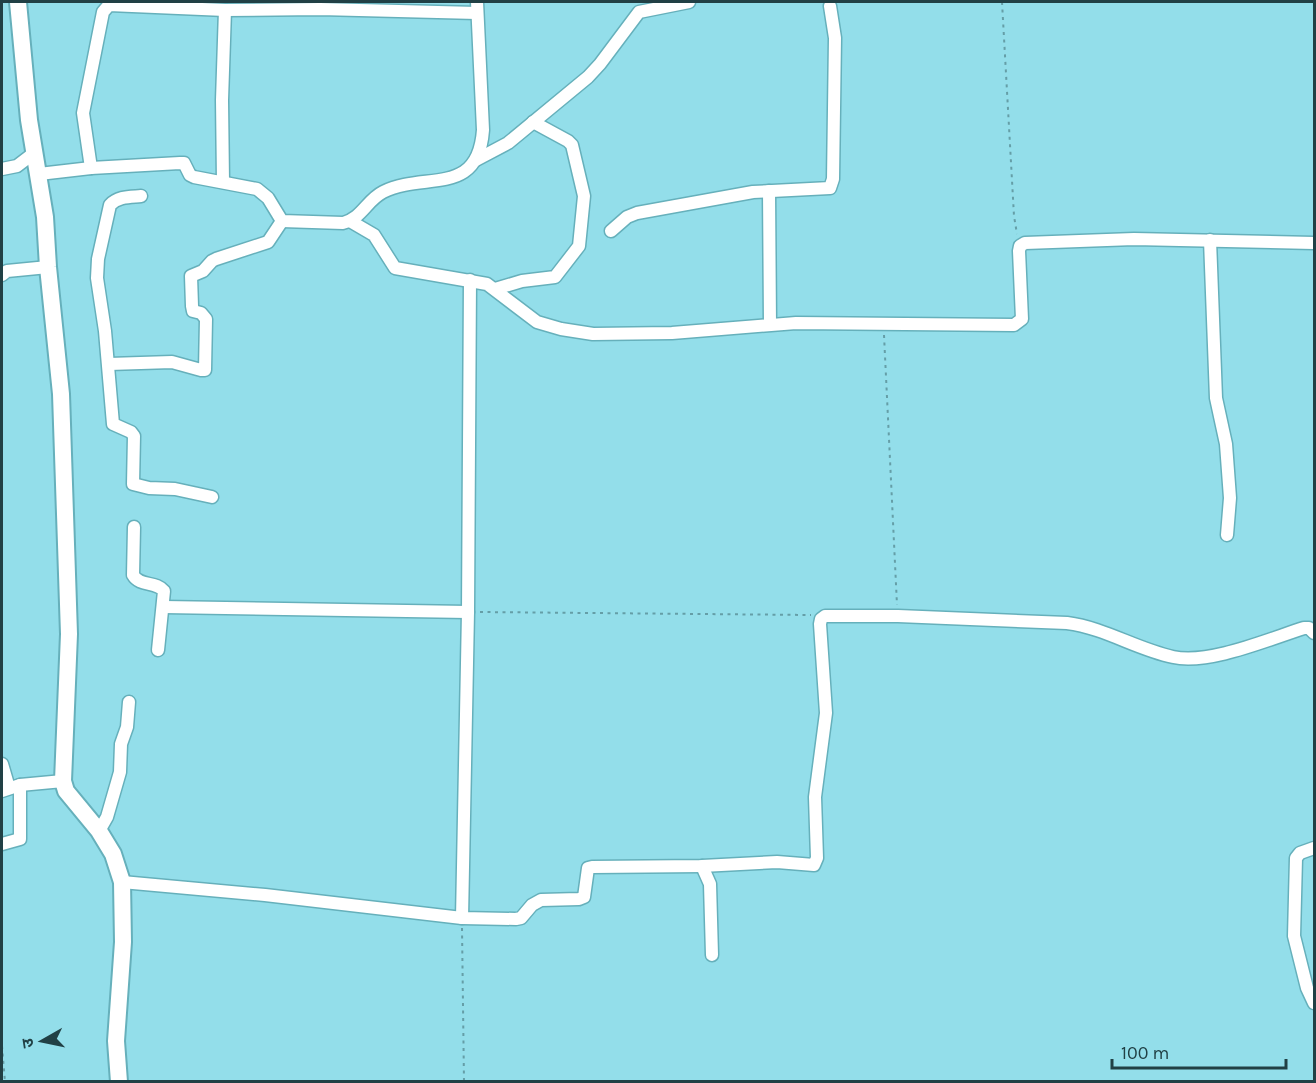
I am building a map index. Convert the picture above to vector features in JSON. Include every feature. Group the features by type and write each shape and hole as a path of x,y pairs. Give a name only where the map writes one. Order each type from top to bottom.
{"main road":[{"path":"18,2 24,78 45,217 61,394 69,634 63,781 72,799 99,831 113,854 122,882 123,942 116,1041 118,1082"}],"street":[{"path":"282,221 309,223 350,221 383,192 456,176 476,160 500,148 594,71 639,7 689,2"},
{"path":"91,168 83,113 105,7 114,5 225,10 477,7 483,130 482,145 476,160"},
{"path":"611,231 627,217 637,213 739,194 826,189 832,184 835,38 830,6"},
{"path":"223,182 222,99 225,10"},
{"path":"495,290 522,281 555,277 579,246 584,188 575,166 573,150 568,141 533,122"},
{"path":"2,169 17,166 34,153"},
{"path":"39,174 91,168 180,163 184,164 190,176 249,187 264,193 282,221"},
{"path":"769,191 770,324"},
{"path":"141,196 120,198 114,200 110,205 98,259 97,278 109,364 113,424 130,432 135,441 134,484 149,488 175,489 212,497"},
{"path":"109,364 162,361 205,370 206,319 204,315 193,311 191,276 203,271 216,259 268,242 282,221"},
{"path":"350,221 374,235 395,268 487,284 537,321 561,329 583,333 632,335 770,324 1014,325 1019,323 1022,314 1020,246 1030,242 1210,240 1314,243"},
{"path":"1210,240 1216,398 1228,456 1230,498 1227,535"},
{"path":"2,275 7,272 48,267"},
{"path":"462,918 468,612 470,280"},
{"path":"134,527 133,575 138,582 162,588 164,607 158,650"},
{"path":"164,607 468,612"},
{"path":"122,882 265,894 462,918 516,919 521,918 532,905 541,900 584,897 588,868 777,862 814,865 816,863 815,797 826,713 821,619 833,615 898,616 1081,625 1165,655 1185,658 1235,650 1304,628 1309,628 1314,633"},
{"path":"99,831 107,817 120,772 129,702"},
{"path":"2,764 10,788 20,839 2,844"},
{"path":"10,788 63,781"},
{"path":"1314,848 1300,853 1296,858 1293,929 1307,988 1314,1003"},
{"path":"702,866 710,885 712,955"}],"path":[{"path":"1002,2 1014,216 1020,246"},
{"path":"884,325 898,616"},
{"path":"468,612 811,615 821,619"},
{"path":"462,918 464,1082"},
{"path":"2,1046 5,1082"}]}
